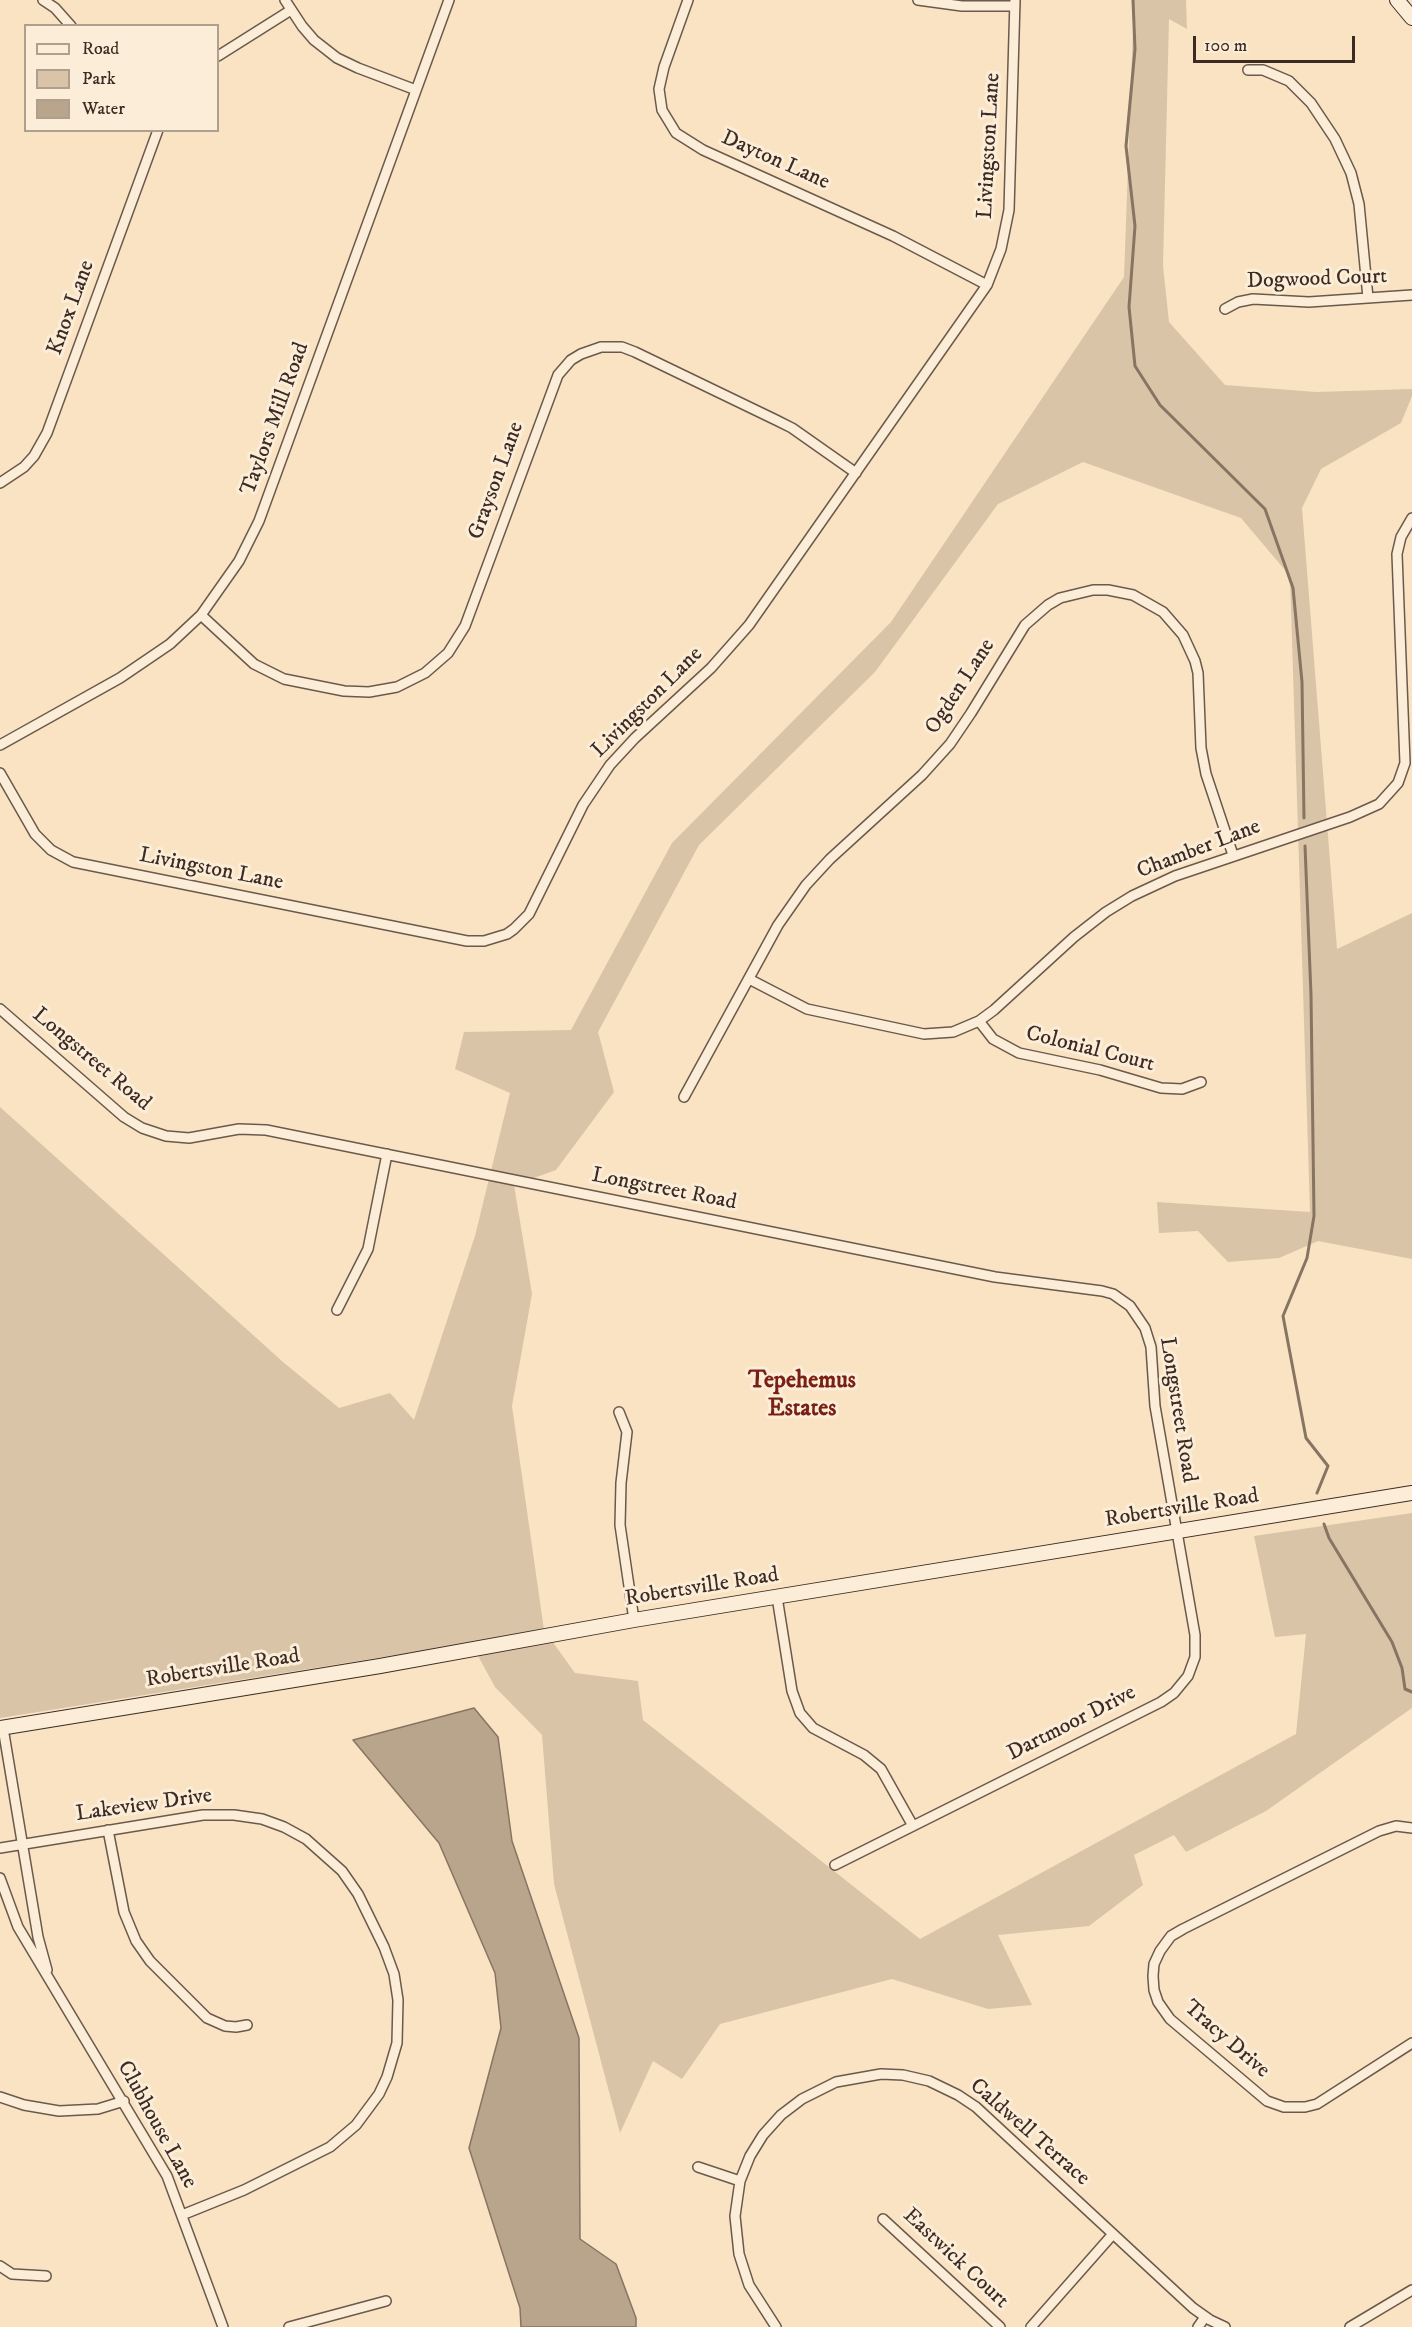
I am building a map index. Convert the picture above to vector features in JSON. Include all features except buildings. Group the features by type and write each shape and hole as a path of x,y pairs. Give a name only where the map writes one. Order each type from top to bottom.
{"street":[{"path":"43,0 55,8 69,24"},
{"path":"285,0 314,40 337,58 358,69 416,90"},
{"name":"Taylors Mill Road","path":"0,745 140,666 170,644 201,615 239,561 259,521 449,0"},
{"name":"Dayton Lane","path":"688,0 664,66 659,89 662,110 676,133 703,150 893,236 987,285"},
{"path":"918,0 962,6 1015,3"},
{"path":"1397,0 1412,18"},
{"name":"Livingston Lane","path":"0,773 35,834 51,850 73,862 466,941 484,941 507,934 529,914 583,805 610,765 634,738 733,646 987,285 1001,249 1009,210 1015,3"},
{"path":"219,55 291,10"},
{"path":"1248,70 1263,70 1289,81 1311,103 1335,139 1350,173 1359,204 1368,298"},
{"name":"Knox Lane","path":"0,483 24,467 34,456 47,433 157,132"},
{"name":"Dogwood Court","path":"1225,309 1238,302 1253,299 1309,302 1412,295"},
{"name":"Grayson Lane","path":"201,615 254,664 284,679 344,691 369,692 397,687 425,673 448,653 465,626 558,375 571,360 601,347 622,347 635,352 776,420 792,428 856,473"},
{"name":"Chamber Lane","path":"749,979 807,1009 924,1034 953,1032 979,1021 1074,937 1106,912 1154,884 1233,855 1370,810 1388,796 1398,783 1405,763 1397,554 1401,537 1412,518"},
{"name":"Ogden Lane","path":"684,1097 778,925 806,885 922,776 950,744 1025,625 1048,605 1078,592 1108,590 1133,595 1163,612 1183,635 1196,661 1198,673 1202,748 1206,774 1233,855"},
{"name":"Longstreet Road","path":"0,1009 124,1117 153,1133 189,1138 239,1129 266,1130 995,1277 1113,1294 1130,1306 1139,1317 1148,1335 1155,1406 1177,1531"},
{"name":"Colonial Court","path":"979,1021 993,1039 1019,1053 1100,1070 1161,1088 1182,1089 1202,1082"},
{"path":"337,1310 347,1287 358,1273 368,1249 387,1154"},
{"path":"620,1412 627,1432 621,1483 620,1525 634,1620"},
{"name":"Robertsville Road","path":"2,1728 380,1666 634,1620 1412,1493"},
{"name":"Dartmoor Drive","path":"835,1865 1161,1702 1184,1683 1192,1670 1196,1646 1177,1531"},
{"path":"777,1597 792,1691 800,1713 813,1728 864,1755 881,1768 913,1826"},
{"name":"Clubhouse Lane","path":"2,1728 38,1937 51,1984"},
{"name":"Lakeview Drive","path":"0,1848 218,1814 262,1820 297,1834 326,1855 351,1882 384,1947 397,1988 399,2025 394,2054 379,2094 356,2125 320,2153 244,2190 182,2215"},
{"name":"Tracy Drive","path":"1412,1828 1396,1826 1379,1831 1183,1929 1172,1936 1160,1951 1153,1976 1158,2002 1170,2019 1267,2101 1284,2107 1305,2107 1317,2104 1412,2043"},
{"path":"108,1830 124,1912 136,1941 150,1961 207,2018 225,2026 247,2025"},
{"name":"Clubhouse Lane","path":"0,1878 18,1927 167,2176 223,2327"},
{"name":"Caldwell Terrace","path":"776,2327 749,2284 739,2254 735,2216 740,2181 750,2156 763,2135 781,2115 802,2099 815,2091 851,2078 881,2074 903,2076 941,2086 976,2108 1206,2317 1225,2327"},
{"path":"0,2097 24,2105 59,2111 98,2109 124,2101"},
{"path":"698,2167 740,2181"},
{"name":"Eastwick Court","path":"883,2219 1000,2327"},
{"path":"1030,2327 1113,2234"},
{"path":"0,2266 12,2274 46,2276"},
{"path":"1350,2327 1412,2289"},
{"path":"289,2327 386,2301"},
{"path":"1198,2327 1206,2317"}],"green space":[{"path":"1134,0 1186,0 1187,29 1169,19 1163,266 1169,322 1225,385 1316,392 1412,389 1412,396 1401,423 1321,469 1302,508 1337,949 1412,913 1412,1259 1318,1241 1279,1258 1228,1262 1198,1231 1159,1233 1157,1202 1310,1212 1290,576 1241,518 1083,462 998,504 875,672 699,845 598,1032 614,1092 556,1170 514,1185 532,1294 512,1406 544,1630 575,1673 638,1681 643,1720 920,1939 1296,1734 1306,1634 1275,1637 1254,1536 1412,1513 1412,1708 1266,1811 1186,1852 1174,1835 1134,1855 1143,1885 1089,1926 998,1935 1032,2005 988,2009 892,1979 720,2024 682,2079 653,2061 620,2133 554,1884 542,1735 495,1687 471,1643 0,1718 0,1107 283,1362 339,1408 390,1393 414,1420 475,1236 510,1093 455,1069 464,1032 571,1030 672,843 891,622 1124,277"}],"water":[{"path":"474,1708 498,1737 512,1841 579,2038 580,2239 616,2264 636,2318 636,2327 521,2327 520,2308 469,2148 501,2028 495,1973 439,1843 353,1740"}],"waterway":[{"path":"1133,0 1135,49 1126,146 1135,226 1129,307 1135,366 1160,405 1265,509 1293,588 1302,682 1304,818"},
{"path":"1305,846 1311,995 1314,1216 1307,1258 1283,1316 1306,1438 1328,1466 1317,1493"},
{"path":"1324,1524 1329,1538 1392,1642 1402,1668 1405,1689 1412,1692"}],"district":[{"name":"Tepehemus Estates","path":"802,1396"}]}
